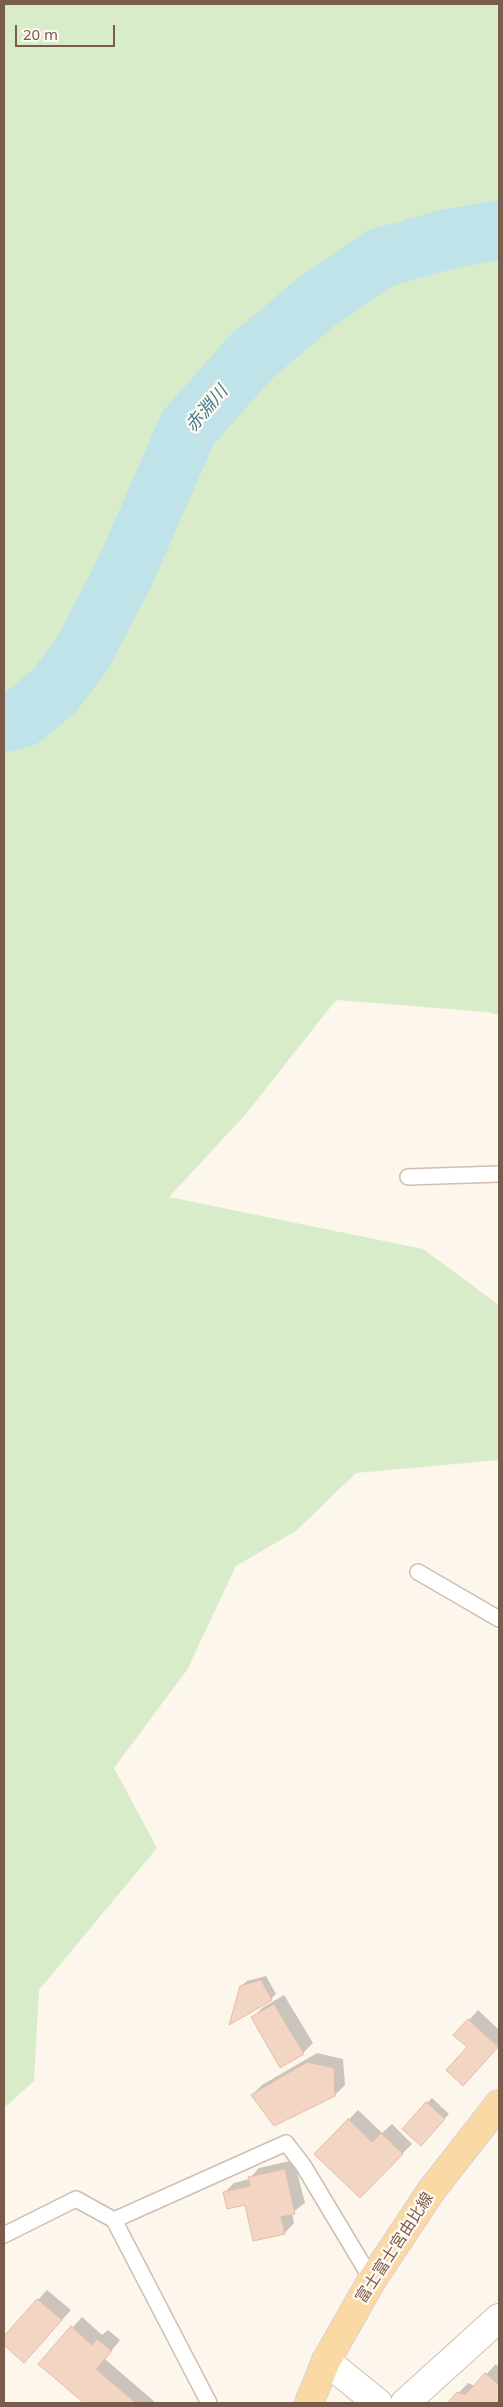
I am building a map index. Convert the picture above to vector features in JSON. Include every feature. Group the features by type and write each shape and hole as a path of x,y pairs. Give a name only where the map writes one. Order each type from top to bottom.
{"main road":[{"name":"富士富士宮由比線","path":"310,2403 326,2360 372,2280 431,2191 499,2104"}],"street":[{"path":"405,2403 499,2319"},
{"path":"326,2360 378,2403"}],"lane":[{"path":"408,1177 499,1174"},
{"path":"418,1572 499,1619"},
{"path":"114,2220 286,2143 303,2165 372,2280"},
{"path":"4,2235 76,2199 114,2220 209,2403"}],"green space":[{"path":"4,4 499,4 499,1015 487,1012 336,1000 245,1115 169,1197 423,1249 499,1305 499,1460 356,1473 296,1531 236,1566 187,1670 114,1768 157,1848 39,1990 34,2081 4,2108"}],"building":[{"path":"261,1980 272,2000 229,2025 240,1986"},
{"path":"274,2004 304,2054 280,2068 251,2017"},
{"path":"468,2019 498,2047 463,2086 446,2070 467,2047 453,2035"},
{"path":"307,2062 334,2068 335,2096 274,2126 251,2095"},
{"path":"426,2102 445,2119 421,2146 402,2129"},
{"path":"348,2119 372,2142 381,2133 403,2154 360,2198 314,2154"},
{"path":"285,2169 295,2214 281,2217 285,2234 253,2241 245,2205 227,2209 223,2192 250,2186 248,2177"},
{"path":"37,2299 62,2320 24,2363 4,2345 4,2336"},
{"path":"71,2326 92,2345 97,2339 112,2351 96,2369 136,2403 84,2403 38,2364"},
{"path":"485,2373 499,2385 499,2403 447,2403 457,2392 465,2395"}],"waterway":[{"name":"赤淵川","path":"4,722 23,717 55,690 82,654 124,574 188,428 251,357 315,303 380,258 448,239 499,230"}]}
